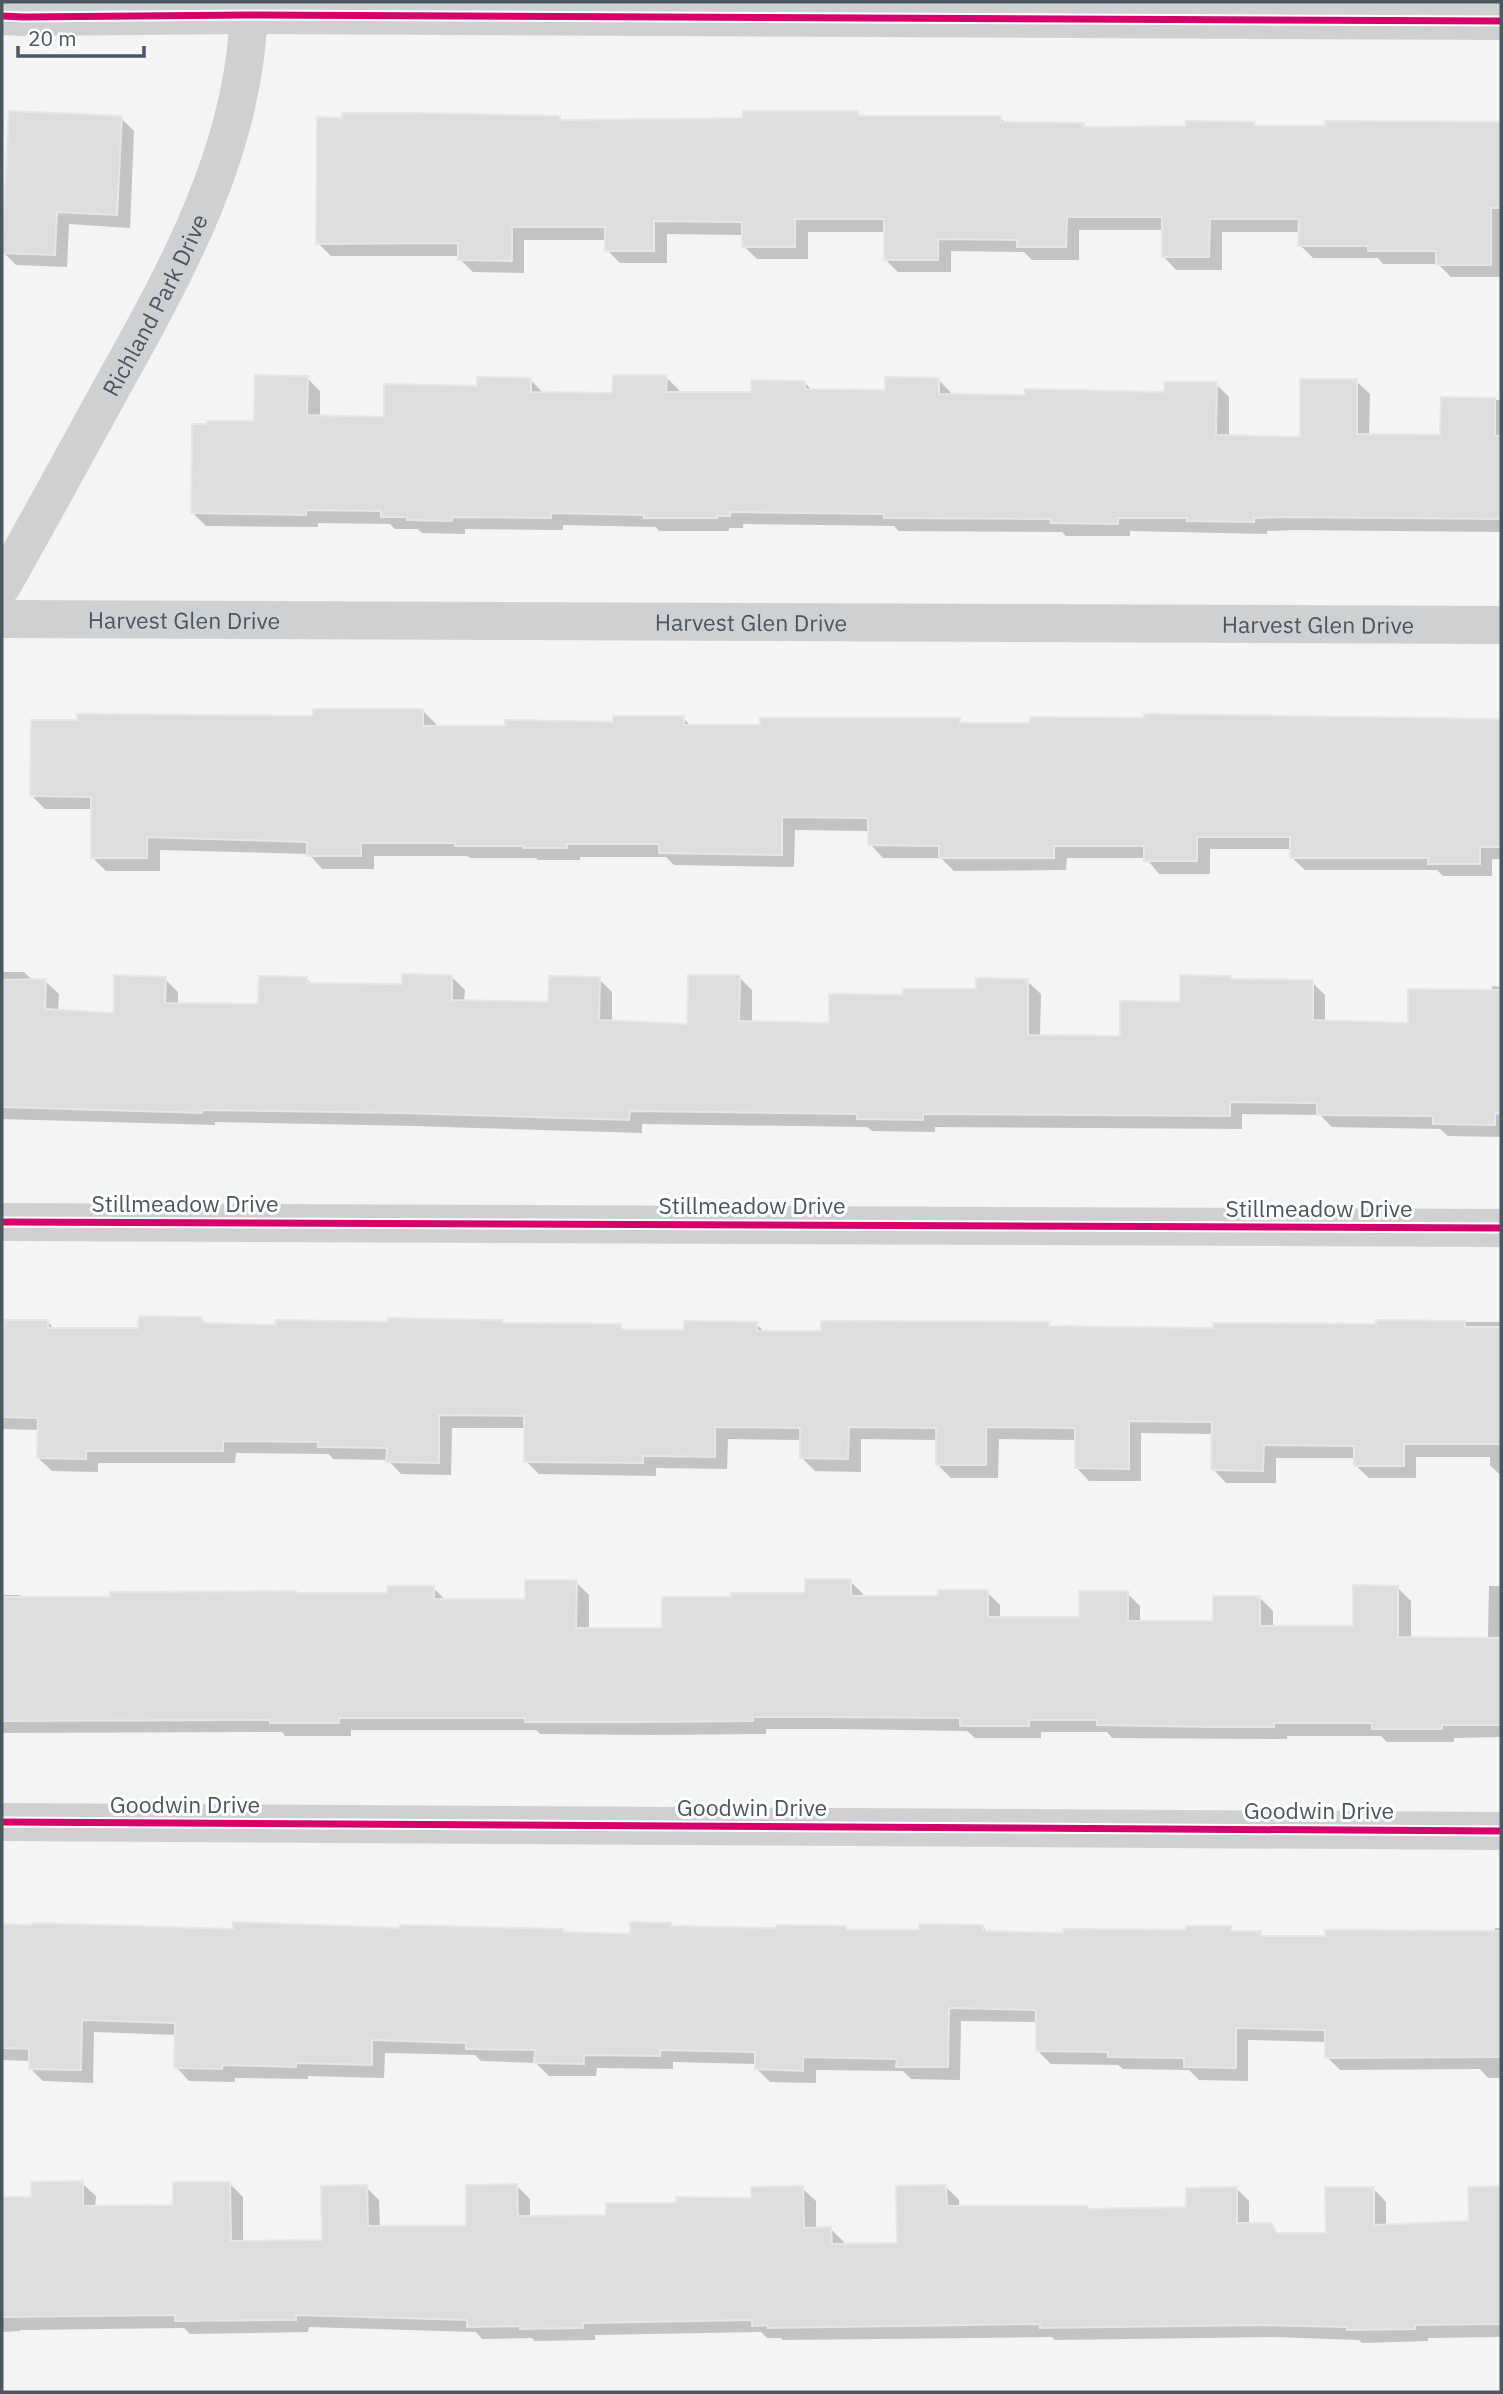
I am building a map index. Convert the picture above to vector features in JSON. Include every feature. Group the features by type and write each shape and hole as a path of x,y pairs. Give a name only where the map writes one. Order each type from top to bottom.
{"street":[{"path":"2,16 249,8 1501,21"},
{"name":"Richland Park Drive","path":"2,586 149,321 215,183 238,106 249,8"},
{"name":"Harvest Glen Drive","path":"2,619 1501,625"},
{"name":"Stillmeadow Drive","path":"2,1222 1501,1228"},
{"name":"Goodwin Drive","path":"2,1822 1501,1831"}],"building":[{"path":"9,111 122,116 117,215 57,212 55,255 2,253"},
{"path":"743,111 858,111 858,116 1001,116 1001,122 1084,123 1084,127 1186,126 1186,121 1254,122 1254,126 1325,126 1325,121 1501,122 1501,208 1491,208 1491,265 1436,265 1436,251 1368,251 1368,246 1298,246 1299,219 1210,219 1209,257 1162,257 1162,217 1067,217 1066,247 1017,247 1017,240 938,239 938,260 884,260 884,219 795,219 795,247 742,247 742,222 654,221 654,251 605,251 605,227 512,227 512,261 458,260 458,243 316,244 317,117 342,118 342,113 411,113 560,116 560,120 742,118"},
{"path":"255,375 308,376 307,415 384,417 384,384 477,386 477,377 531,378 531,392 612,393 613,375 667,375 666,392 751,392 751,380 805,381 805,389 885,390 885,377 939,378 939,394 1025,395 1025,389 1164,392 1164,382 1217,382 1216,435 1300,437 1300,379 1357,379 1357,434 1440,435 1441,397 1495,398 1495,436 1501,436 1501,519 1281,517 1254,518 1254,522 1118,518 1118,524 1051,523 1051,519 884,518 884,514 730,512 730,516 717,518 644,518 644,515 551,513 551,518 452,517 452,521 381,517 381,511 306,510 306,515 191,513 192,424 206,424 207,421 254,421"},
{"path":"313,709 423,709 423,726 505,726 505,720 613,722 613,716 684,716 684,725 760,725 760,718 960,718 960,723 1030,723 1030,717 1144,718 1144,714 1501,719 1501,847 1480,847 1480,864 1428,864 1428,858 1290,858 1290,837 1197,837 1197,861 1144,861 1144,846 1054,846 1054,858 939,858 939,846 868,845 868,818 782,817 782,855 659,853 659,844 567,844 567,848 523,848 455,846 455,843 361,843 361,856 307,856 307,842 147,837 147,858 91,858 91,797 30,796 31,720 77,720 77,714 313,716"},
{"path":"402,974 452,975 452,1000 548,1002 549,976 600,977 599,1020 687,1024 688,975 740,975 739,1021 829,1023 829,994 903,995 903,989 976,989 976,978 1028,979 1028,1035 1120,1036 1120,1001 1180,1002 1180,975 1313,980 1313,1020 1408,1023 1408,989 1501,990 1501,1114 1495,1113 1495,1125 1433,1124 1433,1116 1317,1115 1317,1103 1230,1102 1230,1116 923,1114 923,1120 857,1119 857,1114 630,1111 629,1120 400,1113 202,1110 202,1113 2,1107 2,980 46,979 45,1009 114,1013 114,975 166,977 165,1003 258,1004 259,976 307,977 307,983 402,984"},
{"path":"139,1316 202,1317 202,1323 276,1325 276,1320 502,1320 502,1323 621,1324 621,1330 684,1330 684,1321 757,1322 757,1331 821,1331 821,1321 1049,1322 1049,1326 1213,1328 1213,1323 1376,1324 1376,1320 1465,1321 1465,1327 1501,1327 1501,1444 1404,1444 1404,1466 1354,1466 1354,1446 1264,1445 1263,1471 1211,1470 1212,1422 1129,1421 1129,1469 1075,1468 1075,1428 986,1427 986,1465 936,1465 936,1428 849,1427 848,1459 800,1458 800,1428 715,1427 715,1457 643,1456 643,1463 524,1462 524,1416 439,1415 439,1463 386,1462 387,1448 318,1447 318,1442 223,1441 223,1451 86,1451 86,1459 37,1458 38,1418 2,1417 4,1320 48,1320 48,1328 138,1328"},
{"path":"805,1579 851,1579 851,1596 938,1596 938,1590 988,1590 988,1617 1079,1617 1079,1591 1128,1591 1128,1621 1213,1621 1213,1596 1260,1596 1260,1626 1353,1626 1353,1585 1398,1586 1398,1637 1501,1638 1501,1725 1442,1725 1442,1729 1372,1729 1372,1723 1274,1723 1274,1727 1213,1727 1097,1725 1097,1720 1029,1720 1029,1726 960,1726 960,1718 827,1717 637,1722 525,1722 525,1718 339,1718 339,1723 270,1723 270,1720 2,1721 2,1597 110,1597 110,1592 387,1593 387,1586 434,1586 434,1599 525,1599 525,1580 577,1580 576,1628 662,1628 662,1597 805,1593"},
{"path":"233,1922 400,1928 400,1925 563,1929 563,1932 630,1934 630,1922 671,1923 671,1926 776,1928 777,1925 846,1926 846,1930 919,1930 919,1924 983,1925 983,1931 1063,1933 1063,1929 1186,1930 1186,1926 1231,1926 1231,1931 1261,1931 1261,1936 1325,1936 1325,1930 1501,1931 1501,2057 1325,2058 1325,2030 1236,2028 1236,2068 1184,2067 1184,2058 1108,2057 1108,2052 1036,2051 1036,2010 949,2008 948,2067 896,2067 897,2059 803,2057 803,2071 755,2069 755,2052 660,2050 660,2056 584,2055 584,2064 534,2063 535,2050 466,2049 466,2043 372,2040 372,2065 296,2063 296,2067 223,2065 222,2069 174,2068 175,2023 82,2020 81,2070 29,2069 29,2049 2,2048 2,1924 233,1929"},
{"path":"83,2181 83,2206 173,2205 173,2182 230,2182 231,2241 322,2240 321,2186 367,2185 368,2226 466,2226 466,2185 517,2184 518,2216 606,2215 606,2203 676,2203 676,2197 751,2198 751,2187 803,2186 804,2228 831,2227 832,2244 897,2243 896,2186 946,2185 947,2206 1087,2206 1088,2209 1186,2207 1186,2188 1237,2187 1237,2223 1271,2223 1277,2233 1326,2233 1325,2187 1374,2187 1374,2225 1469,2221 1468,2187 1501,2186 1501,2324 1415,2325 1415,2329 1347,2330 1347,2327 1260,2325 1040,2328 1040,2324 768,2328 768,2325 752,2326 752,2320 583,2323 583,2328 520,2329 520,2326 467,2327 467,2320 296,2315 296,2320 175,2321 175,2315 2,2317 2,2197 31,2197 31,2182"}],"cycle path":[{"path":"2,16 1501,21"},
{"path":"2,1222 1501,1228"},
{"path":"2,1822 1501,1831"}]}
